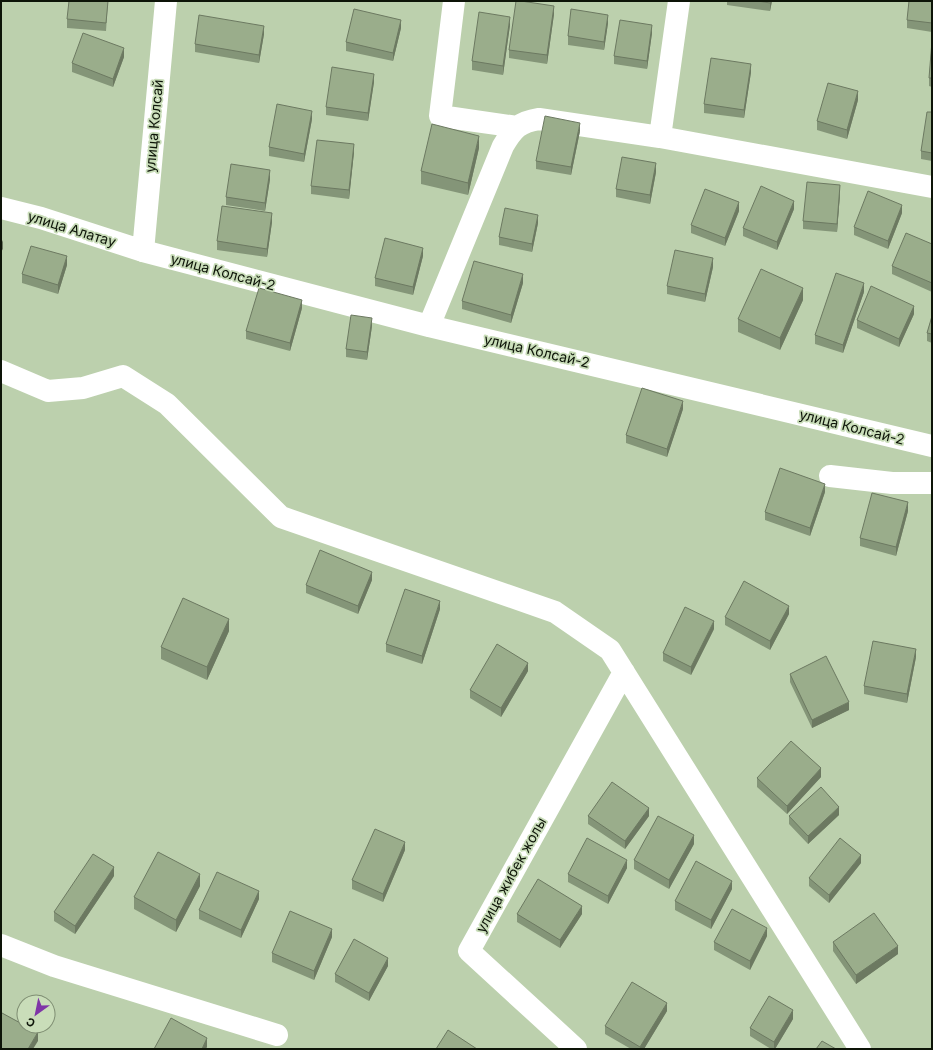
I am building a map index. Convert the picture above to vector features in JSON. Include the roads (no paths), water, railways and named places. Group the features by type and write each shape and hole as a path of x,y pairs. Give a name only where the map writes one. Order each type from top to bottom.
{"street":[{"name":"улица Колсай","path":"143,251 166,1"},
{"path":"454,1 440,116 517,127"},
{"path":"660,137 679,1"},
{"path":"429,326 503,146 517,127 527,121 539,119 660,137 932,187"},
{"name":"улица Алатау","path":"1,208 41,218 143,251"},
{"name":"улица Колсай-2","path":"143,251 429,326 932,446"},
{"path":"1,371 48,391 83,388 123,376 166,404 281,517 555,612 610,650 860,1049"},
{"path":"830,476 892,483 932,483"},
{"name":"улица жибек жолы","path":"574,1048 468,951 624,672"},
{"path":"1,945 54,966 277,1035"}]}
